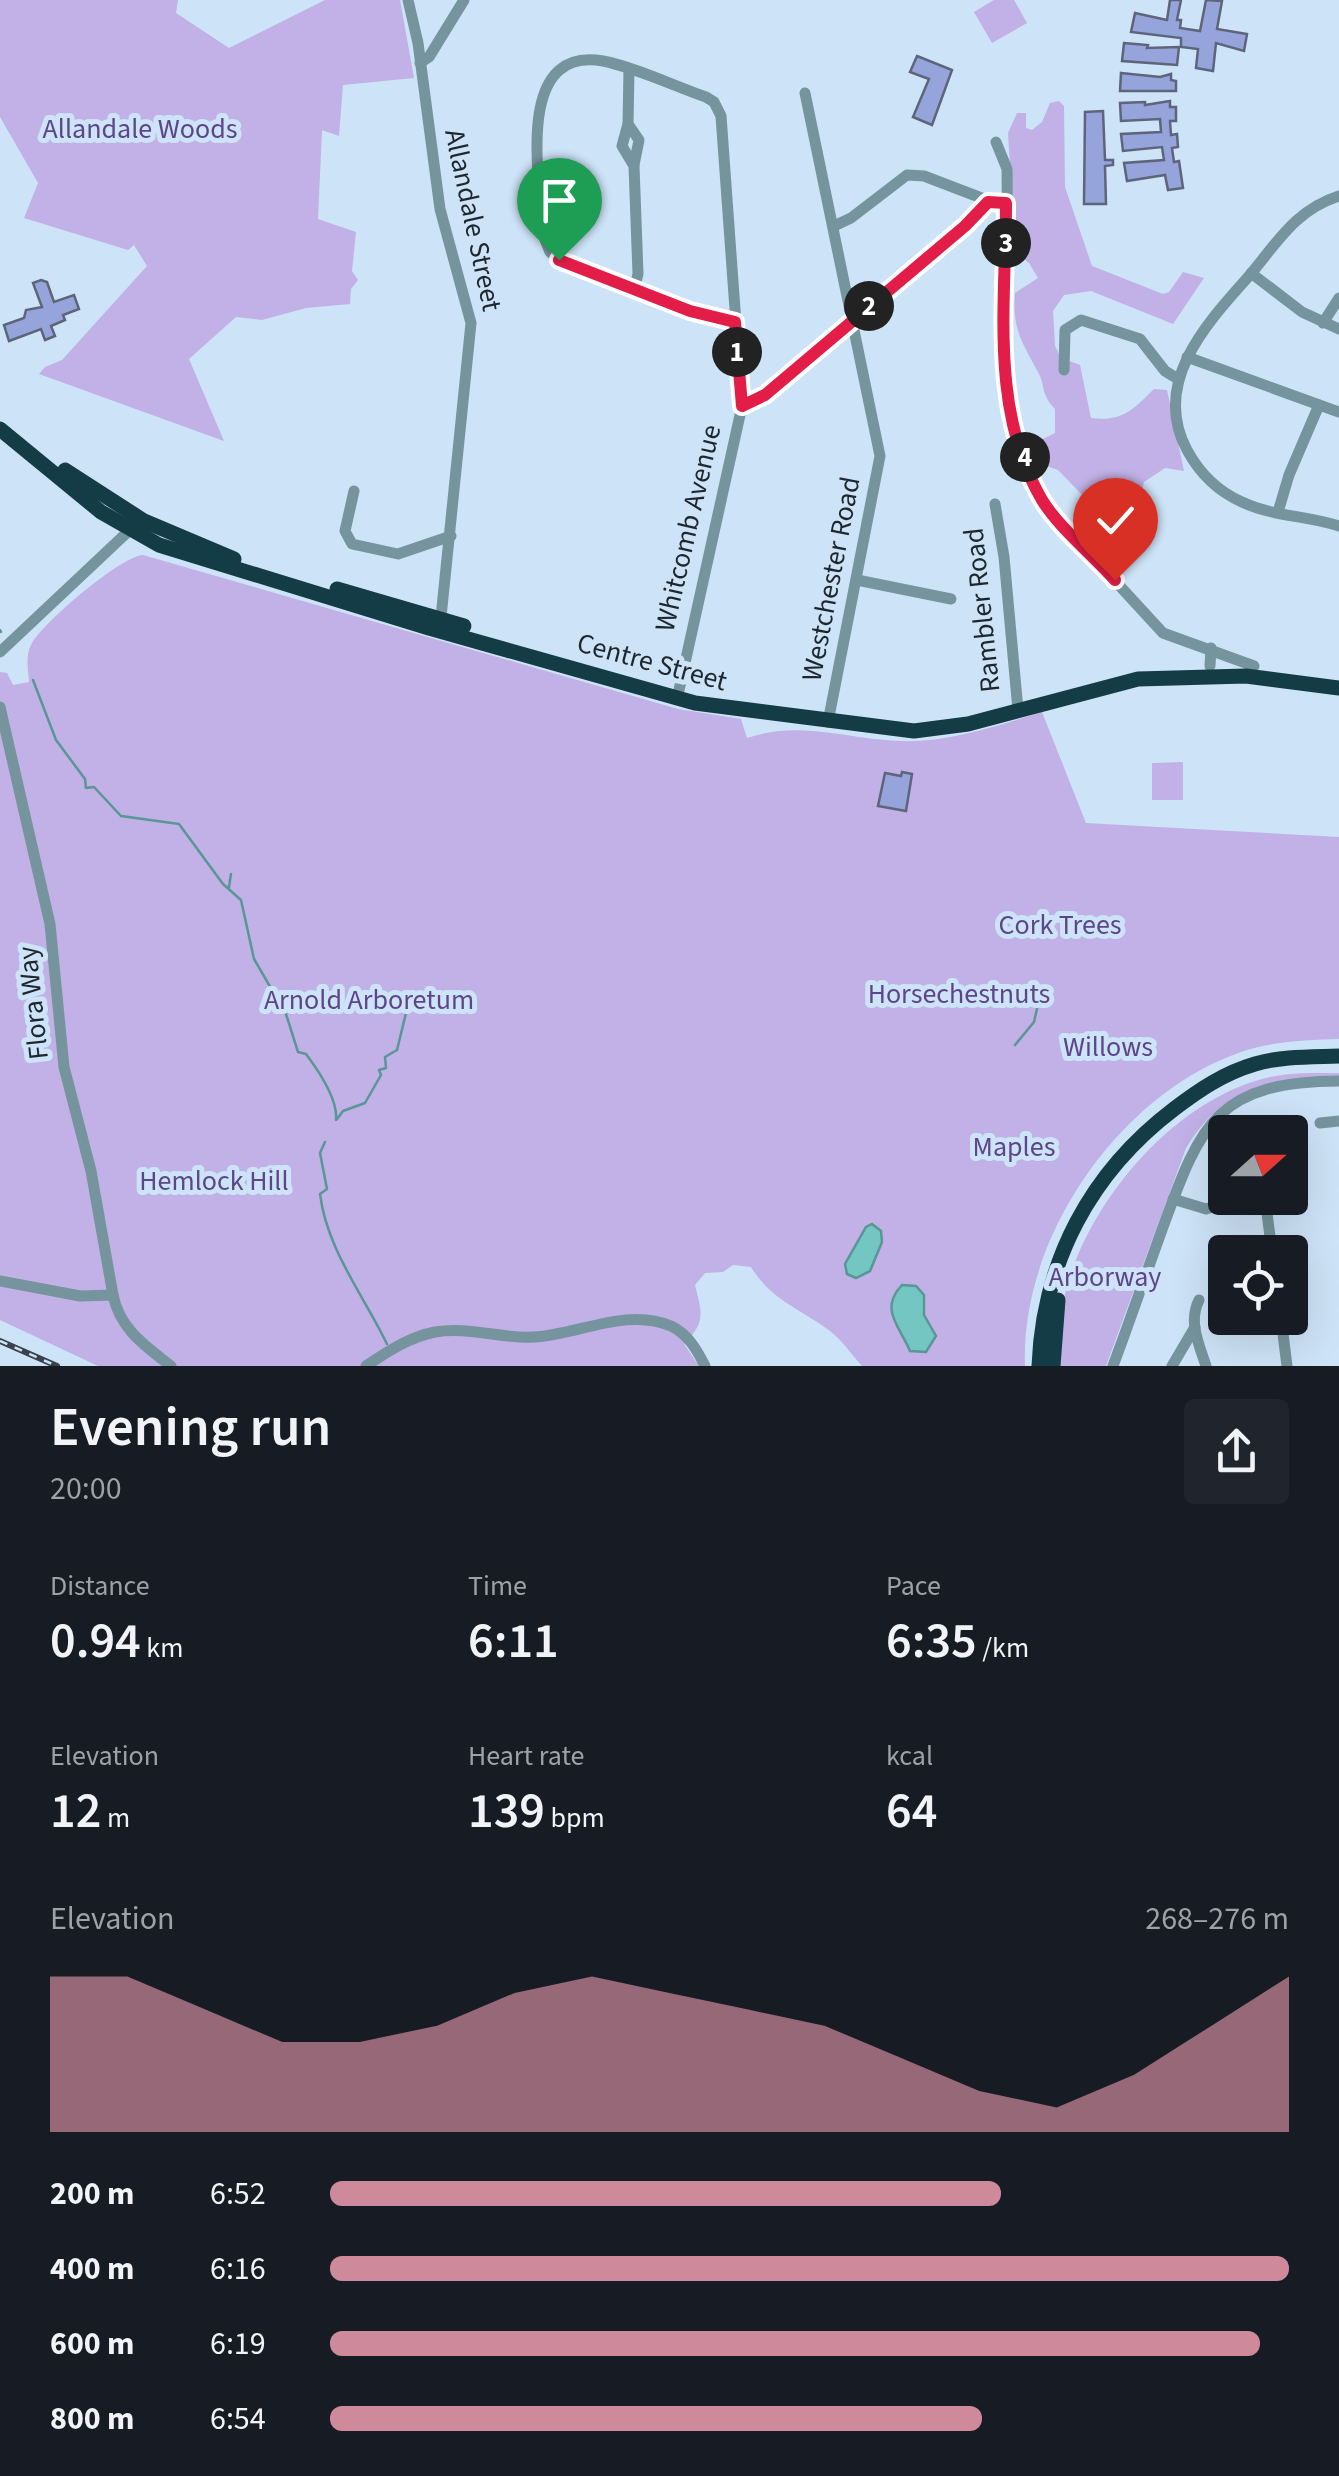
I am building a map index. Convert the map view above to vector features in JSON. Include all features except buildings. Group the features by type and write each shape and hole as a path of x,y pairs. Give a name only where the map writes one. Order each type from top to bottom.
{"highway":[{"name":"Centre Street","path":"0,418 134,525"},
{"name":"Centre Street","path":"0,430 89,503 182,554 678,694 828,717 929,721 1148,678 1251,676 1339,688"},
{"name":"Centre Street","path":"1017,705 1116,672 1254,666 1339,678"},
{"path":"1039,1366 1048,1295 1066,1242 1092,1192 1130,1146 1193,1095 1237,1070 1282,1059 1339,1056"},
{"path":"1053,1366 1056,1308 1072,1256 1102,1196 1139,1152 1195,1106 1239,1080 1277,1070 1339,1067"}],"street":[{"name":"Allandale Street","path":"408,0 440,209 471,323 440,625"},
{"path":"420,64 430,57 464,0"},
{"path":"634,290 638,263 634,166 639,140 628,124 629,69 603,61 572,64 544,89 536,114 544,237 550,252 559,260 634,290 718,321 735,322"},
{"name":"Whitcomb Avenue","path":"629,69 706,97 718,109 724,146 742,406 678,694"},
{"name":"Westchester Road","path":"805,93 880,456 828,717"},
{"path":"996,142 1006,162 1003,371 1012,418 1034,483 1051,511 1159,630 1254,666"},
{"path":"834,226 851,218 908,174 936,180 988,202 1006,203"},
{"path":"1339,196 1310,208 1284,230 1187,357 1178,380 1176,420 1202,472 1226,495 1248,505 1339,526"},
{"path":"742,406 765,395 965,226 988,202"},
{"path":"1252,273 1323,323 1339,329"},
{"path":"1323,323 1339,298"},
{"path":"1064,370 1064,334 1078,320 1140,339 1178,380"},
{"path":"1187,357 1339,412"},
{"path":"1278,512 1319,405"},
{"path":"354,491 345,531 352,544 398,554 451,536"},
{"name":"Rambler Road","path":"995,504 1004,557 1017,705"},
{"path":"0,652 134,525"},
{"path":"857,580 951,599"},
{"path":"1210,666 1211,648"},
{"name":"Flora Way","path":"0,707 50,924 64,1067 94,1184 112,1295"},
{"path":"1113,1366 1200,1136 1234,1103 1282,1083 1339,1080"},
{"path":"1320,1123 1339,1121"},
{"path":"1173,1199 1208,1207"},
{"path":"0,1280 80,1296 112,1295 117,1314 128,1330 171,1366"},
{"path":"1172,1366 1195,1327 1199,1300"},
{"path":"366,1366 404,1342 432,1332 532,1337 624,1321 660,1323 677,1330 705,1366"},
{"path":"1195,1327 1206,1366"},
{"path":"1282,1335 1287,1366"}],"green space":[{"name":"Allandale Woods","path":"0,0 178,0 176,13 229,48 325,0 400,0 414,78 343,85 339,136 322,130 318,219 356,232 352,271 358,280 351,289 350,304 306,308 262,320 236,317 189,359 224,441 39,374 62,360 147,266 134,245 128,250 24,218 38,183 0,117"},
{"path":"994,0 1014,0 1027,23 992,43 974,12"},
{"path":"1059,101 1064,106 1065,187 1092,266 1163,294 1169,292 1183,272 1204,278 1173,324 1091,291 1064,295 1053,311 1055,346 1061,358 1080,365 1091,418 1119,416 1154,389 1167,390 1184,471 1165,468 1144,482 1144,516 1124,538 1058,470 1044,465 1039,441 1055,433 1055,409 1047,399 1015,316 1015,293 1038,278 1029,263 1012,250 1006,200 1011,181 1008,133 1017,113 1026,113 1026,128 1032,130 1042,122 1050,103"},
{"name":"Arnold Arboretum","path":"143,555 678,709 741,719 747,738 804,731 917,741 971,732 1042,712 1086,823 1339,837 1339,1039 1277,1043 1241,1052 1196,1072 1155,1101 1118,1136 1085,1177 1059,1221 1039,1269 1028,1317 1025,1366 862,1366 834,1335 777,1296 751,1267 733,1265 723,1272 705,1273 695,1285 699,1323 684,1344 699,1366 98,1366 0,1320 0,672 7,673 13,685 29,682 28,652 40,633 101,578"},
{"path":"1183,762 1183,800 1152,800 1152,763"},
{"name":"Arborway","path":"1339,1073 1339,1077 1271,1083 1233,1098 1208,1115 1186,1148 1106,1366 1059,1366 1064,1299 1078,1256 1116,1188 1170,1130 1202,1106 1235,1088 1278,1075"}],"shaded area":[{"path":"872,1224 881,1231 882,1242 870,1271 856,1278 847,1274 845,1264 866,1227"},
{"path":"902,1285 916,1286 924,1295 924,1315 936,1336 926,1352 910,1351 893,1317 892,1302"}],"waterway":[{"path":"33,680 56,740 85,779 86,788 94,787 121,816 179,824 223,884 241,900 254,959 286,1014 298,1052 306,1054 326,1086 336,1120"},
{"path":"229,887 231,874"},
{"path":"1015,1045 1034,1022 1040,995"},
{"path":"337,1119 343,1111 365,1103 381,1075 379,1070 386,1068 385,1057 397,1050 406,1013"},
{"path":"325,1142 320,1153 327,1189 320,1194 330,1234 387,1344"}],"railway":[{"path":"0,1341 57,1366"}],"route":[{"path":"559,260 718,321 735,322 742,406 765,395 965,226 988,202 1006,203 1003,371 1017,433 1045,504 1115,580"}],"park label":[{"name":"Cork Trees","path":"1060,925"},
{"name":"Horsechestnuts","path":"959,994"},
{"name":"Willows","path":"1108,1047"},
{"name":"Maples","path":"1014,1147"},
{"name":"Hemlock Hill","path":"214,1181"}]}
